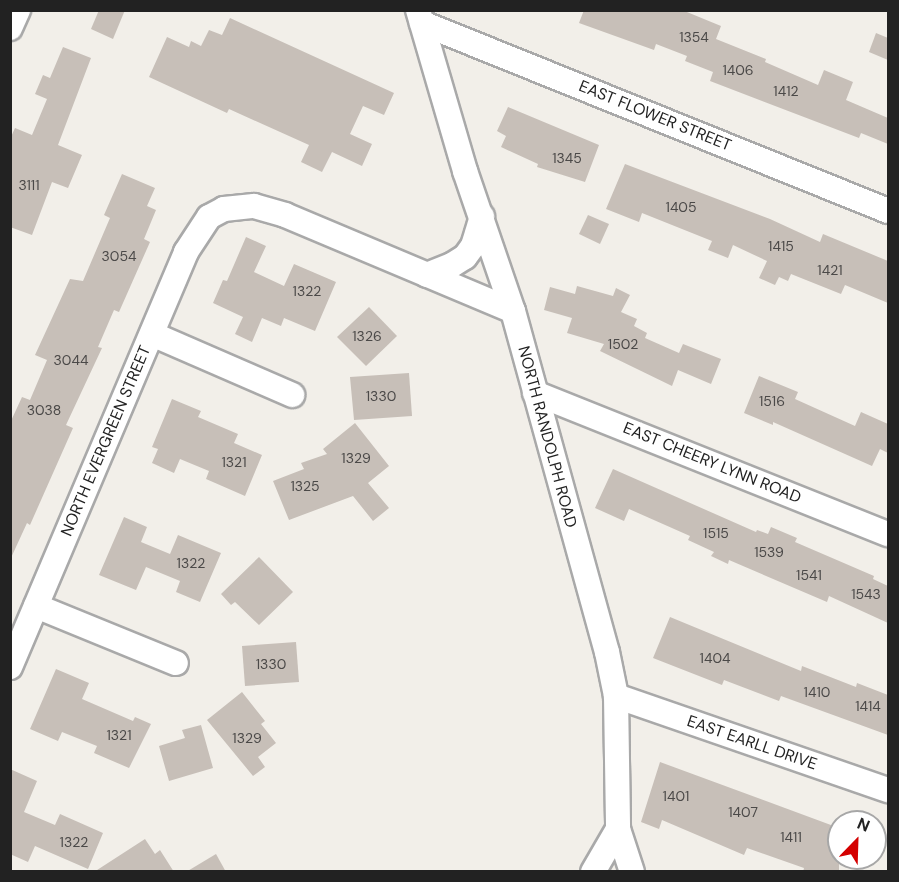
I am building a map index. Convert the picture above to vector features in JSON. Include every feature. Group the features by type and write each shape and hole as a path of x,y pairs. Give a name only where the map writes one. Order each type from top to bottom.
{"street":[{"path":"10,28 18,10"},
{"name":"EAST FLOWER STREET","path":"420,17 888,211"},
{"name":"NORTH RANDOLPH ROAD","path":"420,17 465,171 513,311 607,652 616,696 618,829 632,872"},
{"name":"NORTH EVERGREEN STREET","path":"10,667 186,252 209,217 224,209 254,206 285,214 427,275"},
{"path":"427,275 452,266 465,257 473,246 482,216"},
{"path":"427,275 513,311"},
{"path":"152,334 292,395"},
{"name":"EAST CHEERY LYNN ROAD","path":"535,393 888,534"},
{"path":"36,606 176,663"},
{"name":"EAST EARLL DRIVE","path":"616,696 888,790"},
{"path":"593,872 618,829"}],"building":[{"path":"99,10 125,10 113,39 91,29"},
{"path":"584,10 682,10 721,26 716,39 766,59 765,62 818,85 824,70 853,82 846,100 888,118 888,144 861,133 859,138 710,81 713,72 685,61 687,56 656,44 654,50 579,23"},
{"path":"230,18 394,93 384,115 363,106 350,134 372,144 362,166 332,152 322,172 301,162 309,145 229,109 227,113 149,77 167,37 189,47 191,41 201,46 209,30 222,35"},
{"path":"876,33 888,38 888,60 869,52"},
{"path":"63,47 91,58 58,145 82,155 68,188 52,182 32,235 10,227 10,139 15,128 32,135 47,99 35,94 43,75 50,78"},
{"path":"508,107 599,145 585,182 537,167 538,164 501,147 506,136 497,131"},
{"path":"625,164 770,219 820,242 823,234 888,261 888,303 845,285 841,294 791,274 788,281 779,277 775,285 759,278 767,261 733,245 728,258 708,250 712,241 642,213 639,222 606,209"},
{"path":"122,174 155,188 147,206 156,210 144,239 150,242 119,312 114,310 98,347 102,348 66,425 73,428 30,525 27,523 10,560 10,423 22,397 30,400 47,360 35,355 70,279 83,281 110,218 104,215"},
{"path":"588,215 609,224 600,244 579,234"},
{"path":"246,237 266,246 254,272 284,286 294,264 336,282 315,331 284,318 281,326 262,318 252,342 235,334 243,317 213,303 223,280 227,281"},
{"path":"577,286 613,296 616,288 630,295 621,312 637,319 634,326 647,333 645,338 679,353 683,344 721,359 711,384 678,370 672,386 600,351 604,344 567,333 572,318 544,310 550,287 575,294"},
{"path":"369,307 397,336 366,366 337,337"},
{"path":"409,373 412,416 354,420 350,377"},
{"path":"759,376 798,392 795,399 855,426 861,412 888,424 888,453 880,449 872,466 773,422 773,425 744,413"},
{"path":"172,399 201,411 198,417 238,434 234,443 262,455 245,496 206,479 209,471 180,459 174,473 152,463 158,449 152,447"},
{"path":"355,423 389,466 368,483 389,508 373,521 353,496 289,520 273,481 304,469 301,463 327,454 323,449"},
{"path":"613,469 756,532 757,530 768,534 771,527 797,538 795,542 874,576 873,579 888,586 888,623 829,596 827,602 729,560 728,564 711,556 714,552 688,540 690,536 629,509 624,521 595,508"},
{"path":"124,517 147,527 141,542 170,554 178,535 221,553 200,602 176,592 180,581 146,567 136,590 99,575"},
{"path":"259,557 293,592 259,625 235,602 231,605 221,594"},
{"path":"670,617 801,671 802,666 856,687 857,683 888,695 888,735 781,696 779,701 724,680 722,685 653,658"},
{"path":"296,642 299,682 245,686 242,646"},
{"path":"56,669 89,683 82,699 133,721 135,717 151,724 129,768 94,753 97,746 62,732 58,741 30,729"},
{"path":"242,692 265,721 261,724 276,743 258,757 265,767 253,776 207,720"},
{"path":"201,725 213,768 169,781 159,746 185,738 182,730"},
{"path":"660,762 827,824 827,870 839,870 839,872 803,872 804,868 747,848 744,855 662,820 659,829 641,822"},
{"path":"10,769 37,781 24,812 55,825 60,814 103,833 88,869 35,846 28,862 10,854"},
{"path":"145,839 155,854 160,850 174,872 94,872"},
{"path":"216,854 226,872 186,872"}]}
